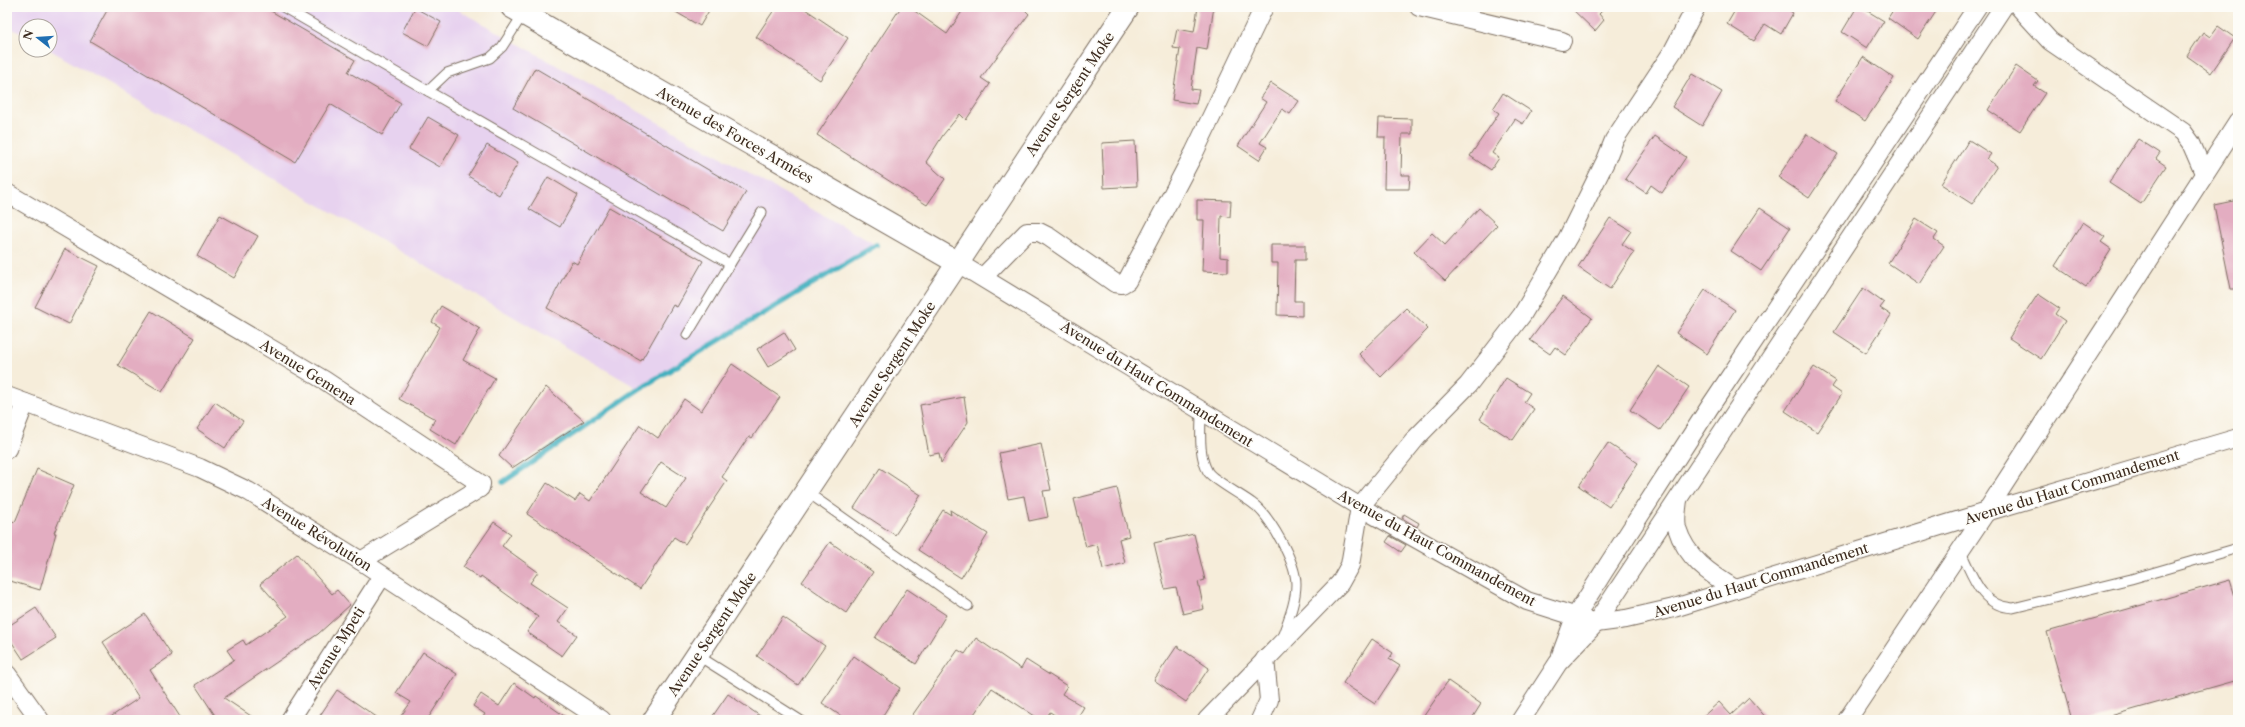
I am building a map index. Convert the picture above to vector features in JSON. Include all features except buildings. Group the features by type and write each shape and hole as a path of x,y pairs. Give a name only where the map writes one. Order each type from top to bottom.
{"main road":[{"name":"Avenue Sergent Moke","path":"654,720 808,492 1128,7"},
{"name":"Avenue des Forces Armées","path":"517,10 958,263"}],"street":[{"path":"983,277 1027,232 1039,232 1050,237 1115,283 1122,284 1127,281 1194,153 1264,7"},
{"path":"1419,7 1562,41"},
{"path":"1207,720 1281,642 1340,583 1350,565 1360,507 1417,438 1468,385 1522,316 1571,231 1614,140 1673,51 1696,7"},
{"path":"1558,663 1575,617 1709,408 1977,7"},
{"path":"1521,720 1558,663 1596,623 2003,7"},
{"path":"2019,7 2050,41 2183,132 2191,144 2204,173"},
{"path":"1847,720 1986,512 2238,122"},
{"name":"Avenue Gemena","path":"7,193 324,380 481,484 480,488 361,561"},
{"name":"Avenue du Haut Commandement","path":"958,263 1201,412 1360,507 1528,601 1596,623 1626,619 1674,608 1986,512 2238,438"},
{"name":"Avenue Révolution","path":"7,396 226,479 361,561 602,720"},
{"path":"7,449 25,403"},
{"path":"1678,500 1676,526 1691,554 1706,571 1735,590"},
{"name":"Avenue Mpeti","path":"290,720 382,576"},
{"path":"1260,720 1269,700 1265,659"},
{"path":"7,674 40,720"}],"lane":[{"path":"283,7 730,264"},
{"path":"428,91 447,73 494,54 502,47 517,10"},
{"path":"687,335 762,212"},
{"path":"1201,412 1203,463 1209,474 1262,510 1271,520 1294,571 1296,583 1295,598 1281,642"},
{"path":"808,492 968,606"},
{"path":"1960,550 1984,596 1993,604 2013,608 2132,580 2238,548"},
{"path":"697,655 800,720"}],"shaded area":[{"path":"7,7 453,7 876,245 639,389 58,55 58,18 18,18 18,32 7,26"}],"waterway":[{"path":"503,482 639,389 876,245"}]}
